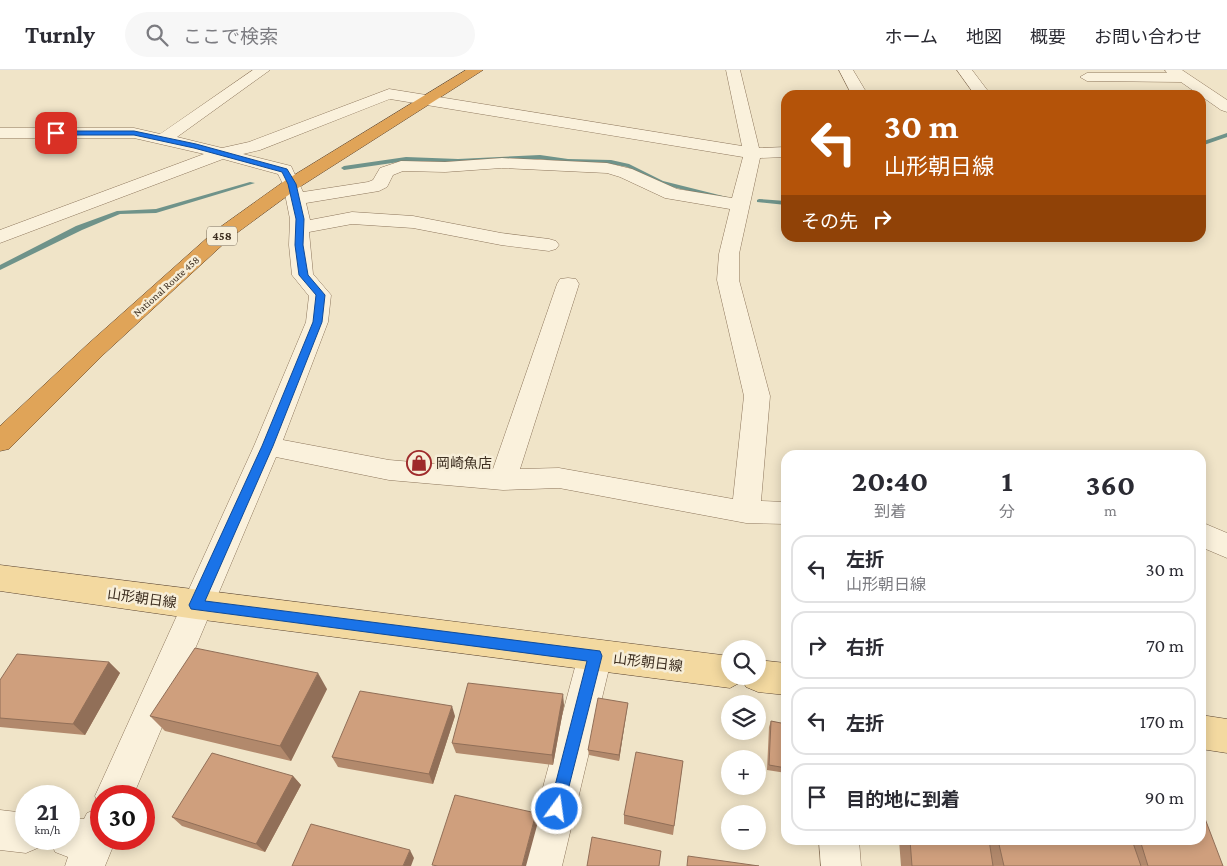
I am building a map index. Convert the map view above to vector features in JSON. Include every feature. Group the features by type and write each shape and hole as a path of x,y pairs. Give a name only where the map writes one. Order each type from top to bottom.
{"highway":[{"name":"National Route 458","path":"0,442 96,349 223,234 294,192 426,101 476,70"}],"main road":[{"name":"山形朝日線","path":"0,578 196,605 721,671"},
{"path":"766,677 781,679"},
{"path":"1206,733 1227,736"}],"street":[{"path":"163,139 263,70"},
{"path":"733,70 752,153 729,254 728,280 757,396 746,512"},
{"path":"846,70 857,90"},
{"path":"964,70 979,90"},
{"path":"1083,74 1178,74 1202,90"},
{"path":"1083,74 1099,90"},
{"path":"1206,93 1227,107"},
{"path":"0,237 222,153 254,146 389,94 752,153 781,152"},
{"path":"0,133 134,133 222,153 284,170 294,192 300,219 299,245 304,275 320,295 318,322 267,446 119,785"},
{"path":"294,192 373,187 381,183 386,172 401,166 445,167 502,163 607,168 626,173 672,194 739,205"},
{"path":"300,228 352,218 413,222 501,239 549,244"},
{"path":"504,480 568,284"},
{"path":"267,446 389,470 504,480 559,478 746,512 781,513"},
{"path":"1206,536 1227,546"},
{"path":"542,866 595,656"},
{"path":"0,830 15,832"},
{"path":"839,845 840,866"}],"building":[{"path":"195,648 318,673 280,746 150,716"},
{"path":"17,654 109,662 73,724 0,718 0,680"},
{"path":"468,683 563,694 552,755 452,743"},
{"path":"360,691 452,706 429,774 332,757"},
{"path":"598,698 628,703 619,755 588,750"},
{"path":"771,721 781,723 781,767 769,765"},
{"path":"636,752 683,761 674,826 624,815"},
{"path":"212,753 293,776 256,844 172,817"},
{"path":"455,795 536,813 522,866 432,865"},
{"path":"1206,821 1223,866 1148,866 1142,845 1206,845"},
{"path":"311,824 410,850 403,866 292,866"},
{"path":"592,837 661,851 659,866 587,866"},
{"path":"910,845 990,845 993,866 912,866"},
{"path":"999,845 1134,845 1141,866 1004,866"},
{"path":"688,856 759,866 687,866"}],"waterway":[{"path":"1206,142 1227,135"},
{"path":"344,168 406,159 458,161 540,157 568,161 611,162 629,166 661,183 728,198"},
{"path":"0,268 79,228 119,212 156,211 252,183"},
{"path":"759,201 781,203"}],"place":[{"name":"岡崎魚店","path":"419,463"}],"route":[{"path":"56,133 134,133 196,146 284,170 292,184 300,219 299,245 304,275 320,295 318,322 267,446 196,605 595,656 557,809"}]}
